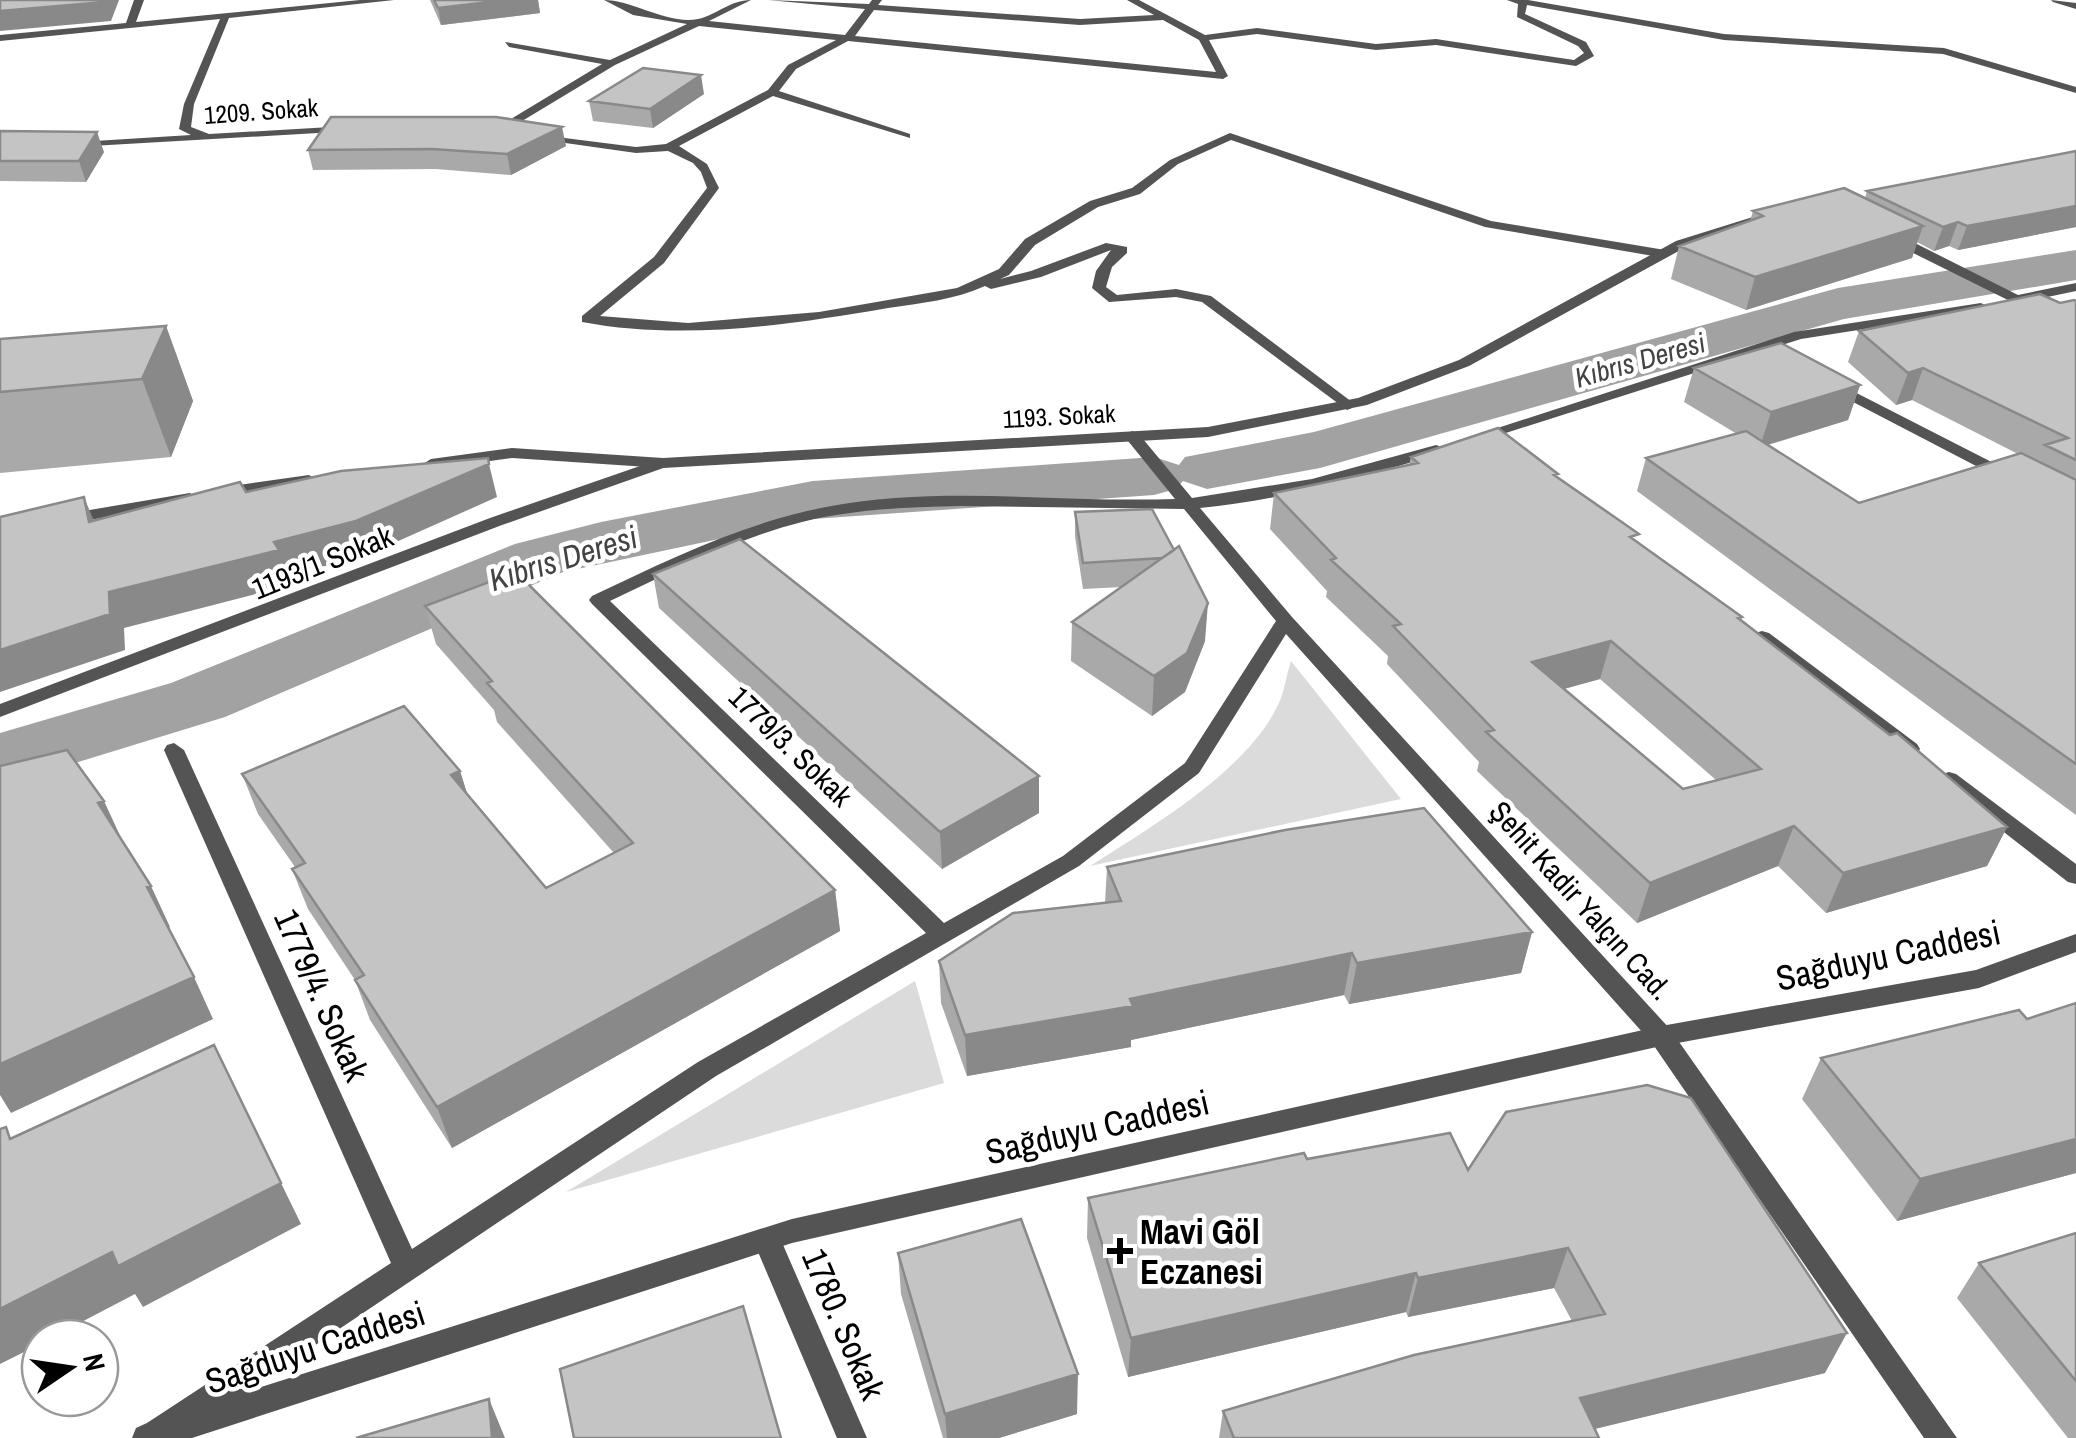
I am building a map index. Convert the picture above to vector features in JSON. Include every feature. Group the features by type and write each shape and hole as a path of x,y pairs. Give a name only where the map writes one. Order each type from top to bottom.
{"street":[{"path":"129,27 139,0"},
{"path":"0,38 389,0"},
{"path":"608,0 636,13 702,23 1224,76 1203,38"},
{"path":"500,130 611,63 746,0"},
{"path":"773,0 875,3 1080,22 1160,18"},
{"path":"1132,0 1203,38 1257,32 1376,47 1436,42 1576,64 1590,54 1582,44 1520,15 1517,2 1724,38 1944,51 2076,90"},
{"path":"2056,0 2076,6"},
{"path":"668,147 772,92 792,67 850,36 875,3"},
{"path":"206,137 185,129 200,75 225,19"},
{"path":"508,44 611,63"},
{"path":"772,92 906,136"},
{"name":"1209. Sokak","path":"56,146 370,129"},
{"path":"483,130 636,150 668,147 686,152 710,172 713,188 659,260 587,319 688,327 819,316 960,292 1036,274 1111,246 1122,250 1099,278 1099,288 1114,299 1176,294 1206,299 1347,406"},
{"path":"960,292 1004,272 1030,242 1094,204 1136,191 1174,162 1230,136 1489,224 1665,254"},
{"name":"1193. Sokak","path":"418,466 512,453 664,463 1208,432 1347,406 1464,364 1681,244 1774,216"},
{"path":"1882,232 2076,330"},
{"path":"1187,504 1346,477 1502,438 1799,335 2076,287"},
{"path":"1758,348 1775,356"},
{"path":"1827,383 2028,487"},
{"name":"Şehit Kadir Yalçın Cad.","path":"1132,436 1285,621 1661,1036 1942,1438"},
{"name":"1193/1 Sokak","path":"0,711 170,652 506,518 664,463"},
{"path":"44,523 323,478"},
{"name":"1779/3. Sokak","path":"942,935 598,600 743,532 831,510 952,503 1187,504"},
{"path":"154,1436 707,1070 1071,861 1192,768 1285,621"},
{"path":"1746,624 2076,876"},
{"name":"1779/4. Sokak","path":"174,750 407,1268"},
{"name":"Sağduyu Caddesi","path":"154,1436 767,1240 1661,1036 1979,979 2076,943"},
{"name":"1780. Sokak","path":"767,1240 852,1438"}],"shaded area":[{"path":"1291,661 1401,799 1090,866 1198,794 1248,748 1281,698"},
{"path":"915,981 944,1083 566,1192"}],"building":[{"path":"0,0 106,0 0,11"},
{"path":"434,0 506,0 438,8"},
{"path":"643,68 701,75 650,109 589,101"},
{"path":"331,117 496,117 562,127 507,154 432,149 308,150"},
{"path":"0,131 97,132 79,161 0,161"},
{"path":"2076,151 2076,206 1943,227 1867,191"},
{"path":"1844,188 1923,226 1755,277 1679,246 1763,216 1753,211"},
{"path":"2040,294 2060,303 2076,301 2076,460 2045,445 2068,438 1923,368 1908,373 1859,331"},
{"path":"166,326 142,379 0,392 0,339"},
{"path":"1781,343 1860,385 1771,412 1694,368"},
{"path":"1498,428 1558,474 1554,475 1639,534 1630,537 1742,617 1738,618 1890,735 1897,733 2007,827 1843,873 1794,826 1650,883 1486,732 1494,730 1393,626 1401,624 1331,560 1336,558 1274,493 1418,463 1411,457","holes":["1611,641 1761,769 1683,789 1532,662"]},
{"path":"1746,431 1859,503 2021,453 2076,480 2076,764 1646,458"},
{"path":"488,458 489,464 356,521 274,542 279,550 109,592 110,614 0,650 0,517 84,497 89,522 240,482 246,492 341,471"},
{"path":"1152,509 1174,550 1162,558 1083,563 1075,512"},
{"path":"740,539 1039,776 940,832 653,574"},
{"path":"1179,546 1208,603 1187,653 1154,676 1072,622"},
{"path":"516,572 835,890 437,1107 355,980 364,975 292,869 305,863 242,774 404,706 460,771 451,775 546,888 633,843 487,683 492,681 425,606"},
{"path":"67,750 104,801 98,803 151,886 147,887 194,977 0,1064 0,766"},
{"path":"1424,808 1532,932 1357,963 1352,953 1130,999 1133,1006 965,1035 939,961 1013,913 1121,901 1107,867 1285,830"},
{"path":"2076,1003 2076,1139 1920,1179 1821,1058 2019,1010 2027,1019"},
{"path":"214,1045 281,1183 118,1266 112,1252 0,1309 0,1129 6,1127 10,1139"},
{"path":"1647,1085 1691,1098 1847,1333 1580,1398 1599,1438 1234,1438 1223,1411 1414,1355 1605,1314 1568,1248 1418,1278 1416,1273 1131,1338 1088,1198 1304,1153 1307,1159 1450,1133 1468,1170 1506,1112"},
{"path":"1021,1219 1078,1374 945,1414 898,1253"},
{"path":"2076,1233 2076,1381 1979,1263"},
{"path":"743,1306 781,1438 574,1438 560,1369"},
{"path":"489,1399 492,1438 356,1438"}],"waterway":[{"name":"Kıbrıs Deresi","path":"1207,470 1320,449 1838,304 2076,265"},
{"name":"Kıbrıs Deresi","path":"0,760 198,700 539,558 601,542 813,500 1154,476"}],"place":[{"name":"Mavi Göl Eczanesi","path":"1120,1251"}]}
